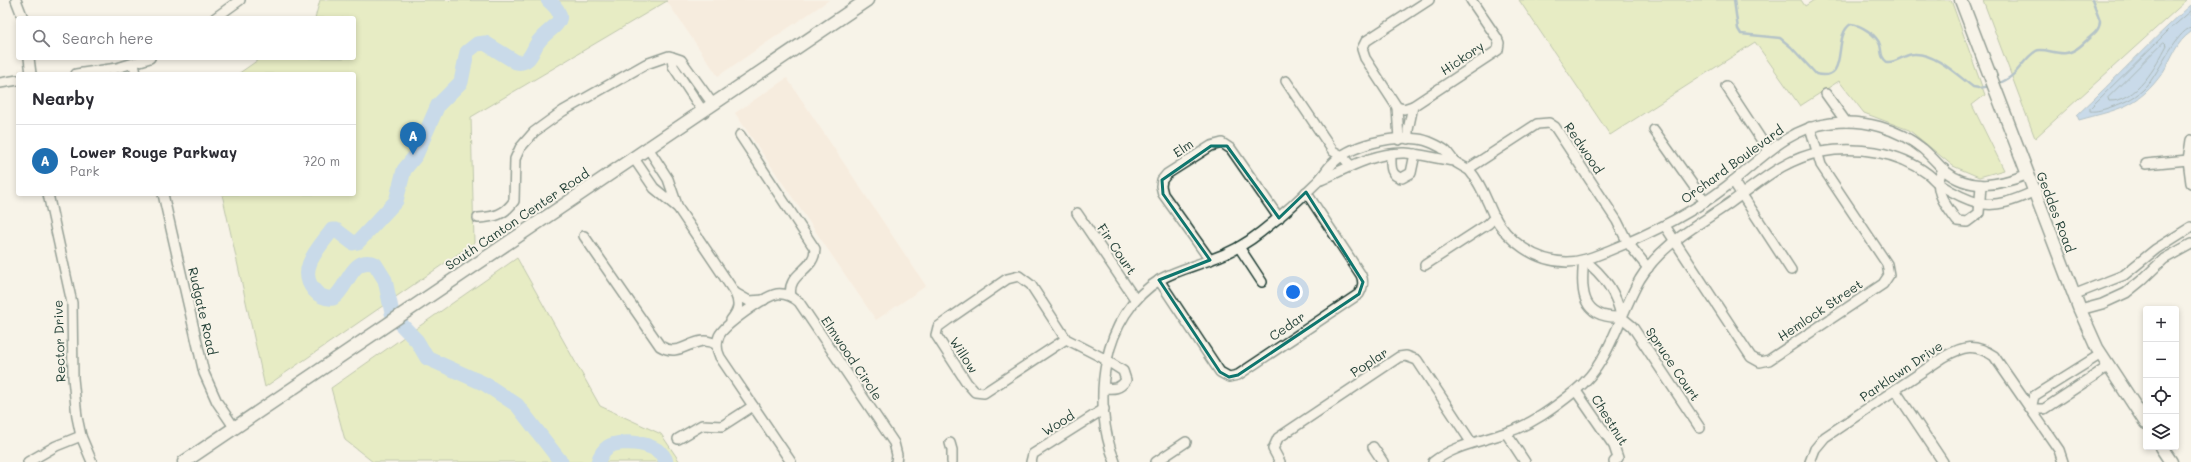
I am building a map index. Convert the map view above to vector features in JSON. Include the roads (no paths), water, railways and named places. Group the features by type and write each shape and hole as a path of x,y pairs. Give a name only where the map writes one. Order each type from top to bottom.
{"main road":[{"name":"South Canton Center Road","path":"184,462 648,148 712,103 867,0"},
{"name":"Geddes Road","path":"1961,0 2026,175 2073,295 2101,354 2143,418"},
{"path":"2163,450 2171,462"}],"street":[{"path":"16,0 22,16"},
{"path":"219,16 240,0"},
{"path":"1405,153 1404,140 1397,107 1365,58 1362,49 1366,42 1428,0"},
{"name":"Hickory","path":"1397,107 1404,109 1413,106 1498,50 1499,43 1497,38 1471,0"},
{"path":"478,218 496,217 503,213 514,201 515,159 520,148 534,132 616,80 646,64 672,57 681,60 712,103"},
{"path":"672,57 673,66 702,110"},
{"path":"29,60 31,72"},
{"path":"94,72 134,64 145,60"},
{"path":"134,64 136,72"},
{"path":"0,82 16,80"},
{"path":"1286,81 1333,151 1342,156 1351,166"},
{"path":"1726,86 1768,150"},
{"path":"1826,94 1846,122"},
{"path":"1404,140 1408,130 1413,106"},
{"name":"Orchard Boulevard","path":"1318,182 1351,166 1391,154 1415,154 1454,161 1468,169 1481,186 1495,217 1508,235 1528,252 1557,262 1584,260 1628,243 1665,226 1704,202 1733,181 1768,150 1788,137 1810,127 1846,122 1875,125 1898,133 1923,149 1944,169 1960,180 1980,185 2005,183 2026,175"},
{"name":"Redwood","path":"1468,169 1537,124 1549,123 1555,127 1617,221 1628,243 1648,268"},
{"name":"Hemlock Street","path":"1665,226 1751,357 1760,362 1769,360 1883,284 1889,275 1887,264 1820,165 1810,127"},
{"path":"1654,130 1704,202"},
{"path":"727,326 765,299 777,294 791,296 790,284 814,260 815,249 740,135"},
{"name":"Orchard Boulevard","path":"1116,462 1108,438 1104,409 1104,388 1107,362 1117,327 1135,299 1159,280 1180,270 1210,260 1239,247 1279,218 1318,182 1332,164 1342,156 1366,144 1419,139 1445,150 1454,161"},
{"path":"2191,140 2188,160 2191,183"},
{"name":"Elm","path":"1210,260 1163,194 1160,186 1165,176 1211,146 1222,143 1231,149 1279,218"},
{"path":"648,148 668,179 678,208 735,293 738,301 738,309 719,336 717,345 720,357 791,462"},
{"path":"1433,462 1449,451 1471,442 1506,433 1533,422 1576,391 1604,356 1614,338 1621,317 1648,268 1674,240 1742,194 1780,166 1817,153 1851,150 1884,154 1916,166 1938,183 1979,203 2006,202 2033,192"},
{"path":"1391,154 1392,172 1396,177 1402,178 1407,177 1411,173 1415,154"},
{"path":"633,157 654,188 678,208"},
{"path":"2146,164 2188,160"},
{"path":"1944,169 1940,174 1938,183 1942,199 1957,221 1967,222 1979,213 1980,185"},
{"path":"1733,181 1791,270"},
{"name":"Cedar","path":"1159,280 1220,372 1229,377 1238,375 1359,294 1362,289 1363,282 1361,274 1306,192"},
{"name":"Rector Drive","path":"48,196 72,303 74,399 81,436 92,462"},
{"name":"Rudgate Road","path":"164,196 204,373 217,402 234,427"},
{"name":"Fir Court","path":"1077,213 1135,299"},
{"path":"1426,265 1488,224 1495,217"},
{"path":"2073,295 2124,275 2156,250 2191,227"},
{"path":"584,236 660,346 672,351 679,350 699,341 705,340 717,345"},
{"path":"2080,310 2102,304 2126,293 2142,280 2164,258 2191,244"},
{"path":"1239,247 1262,282"},
{"path":"1584,260 1601,275 1613,291 1619,302 1621,317"},
{"path":"1584,260 1581,279 1587,303 1599,315 1621,317"},
{"name":"Willow","path":"1066,339 984,393 975,392 966,383 936,335 938,327 949,319 1007,279 1019,276 1031,285 1066,339 1101,357 1123,371 1126,380 1121,387 1114,389 1104,388"},
{"path":"735,293 749,301 765,299"},
{"name":"Elmwood Circle","path":"791,296 800,302 894,443 897,455 896,462"},
{"name":"Spruce Court","path":"1621,317 1632,326 1700,428"},
{"name":"Parklawn Drive","path":"1810,462 1815,449 1825,437 1954,351 1968,347 1983,348 1994,356 2059,450 2063,462"},
{"path":"2101,354 2034,396 2031,409 2044,409 2109,366"},
{"name":"Poplar","path":"1280,462 1273,449 1278,438 1399,357 1406,356 1417,360 1471,442"},
{"path":"1895,390 1943,462"},
{"name":"Chestnut","path":"1576,391 1614,446 1618,458 1614,462"},
{"path":"678,440 702,425 722,426 753,406"},
{"name":"Wood","path":"1031,462 1033,454 1104,409"},
{"path":"1506,433 1525,462"},
{"path":"28,462 56,446 81,436"},
{"path":"1156,462 1186,442"},
{"path":"950,443 952,450 952,462"},
{"path":"1373,447 1382,462"}],"water":[{"path":"2191,5 2191,32 2178,45 2163,72 2154,84 2136,100 2126,105 2105,113 2079,120 2077,115"}],"waterway":[{"path":"548,0 556,7 559,14 559,19 554,27 539,41 528,59 525,61 516,62 485,43 477,44 467,52 461,82 438,105 416,155 404,170 396,201 358,242 353,243 336,230 332,230 312,258 308,274 309,282 316,292 325,297 333,298 343,288 355,268 360,264 375,264 385,280 392,313 417,341 427,358 485,384 517,405 561,462"},
{"path":"1734,0 1738,29 1741,34 1780,38 1791,47 1816,74 1827,75 1833,72 1837,65 1842,38 1845,30 1851,24 1864,28 1876,38 1880,45 1882,56 1887,62 1894,61 1910,54 1922,55 1938,61 1973,87 1979,88 1990,86"},
{"path":"1997,84 2011,77 2026,59 2036,51 2042,50 2058,53 2073,51 2095,33 2098,29 2100,21 2092,0"},
{"path":"598,462 604,450 614,444 622,443 641,444 657,450 666,462"}],"place":[{"name":"Lower Rouge Parkway","path":"413,155"}]}
